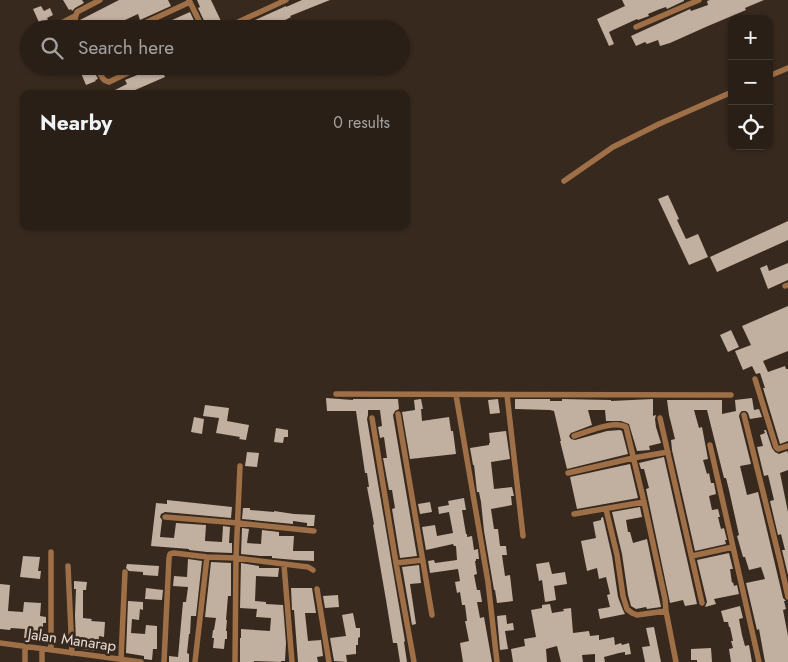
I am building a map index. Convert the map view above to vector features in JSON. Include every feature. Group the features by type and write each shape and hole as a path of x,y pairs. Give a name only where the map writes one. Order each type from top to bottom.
{"street":[{"path":"67,20 100,0"},
{"path":"243,20 286,0"},
{"path":"636,26 699,0"},
{"path":"150,20 189,1 198,20"},
{"path":"773,74 788,68"},
{"path":"101,75 103,80 109,82 123,75"},
{"path":"564,181 613,148 659,124 728,94"},
{"path":"755,380 776,447 778,449 788,446"},
{"path":"336,394 731,395"},
{"path":"456,395 488,582 497,662"},
{"path":"507,395 524,536"},
{"path":"398,414 432,615"},
{"path":"744,414 788,596"},
{"path":"372,418 414,662"},
{"path":"660,418 702,602"},
{"path":"574,436 610,425 623,425 626,427 665,599 676,662"},
{"path":"710,445 759,662"},
{"path":"568,473 668,452"},
{"path":"235,662 236,558 240,466"},
{"path":"574,514 644,502"},
{"path":"606,509 627,609 637,614 666,612"},
{"path":"165,517 314,531"},
{"path":"692,556 732,546"},
{"path":"51,552 51,650"},
{"path":"164,662 170,554 236,558 308,567 313,570"},
{"path":"195,662 207,557"},
{"path":"396,563 423,560"},
{"path":"284,565 292,662"},
{"path":"68,566 72,653"},
{"path":"121,659 126,572"},
{"path":"317,589 329,662"},
{"name":"Jalan Manarap","path":"0,643 72,653 89,659 121,659 140,662"},
{"path":"25,647 25,662"},
{"path":"42,649 42,662"}],"building":[{"path":"63,0 82,0 84,3 72,11 71,9 69,10"},
{"path":"119,0 168,0 171,6 140,20 138,14 125,20 80,20"},
{"path":"197,0 211,0 221,20 204,20 198,8 200,7"},
{"path":"302,0 330,0 290,16 285,20 255,20"},
{"path":"622,0 684,1 667,9 666,7 660,9 648,14 649,16 637,19 609,32 614,44 609,46 597,19 625,6"},
{"path":"764,0 745,8 746,10 734,15 728,15 728,18 670,43 660,46 658,40 636,46 631,36 690,9 691,11 708,5 707,1"},
{"path":"41,6 44,11 50,8 53,15 47,18 48,20 38,20 33,9"},
{"path":"190,12 194,20 172,20"},
{"path":"82,75 96,75 98,79 96,81 86,85"},
{"path":"138,75 164,75 165,77 135,90 115,90 127,84 125,80"},
{"path":"668,195 686,239 698,234 708,257 689,265 658,199"},
{"path":"788,221 788,240 717,272 710,257"},
{"path":"788,263 788,280 768,289 760,268 767,265 769,271"},
{"path":"788,306 788,351 763,361 768,372 785,366 788,369 788,441 780,444 760,373 756,374 752,366 743,370 735,351 751,345 742,326"},
{"path":"731,330 739,347 728,352 720,335"},
{"path":"326,398 353,400 398,399 399,409 393,415 417,556 400,558 392,509 395,508 392,490 389,490 383,458 387,458 384,437 380,438 378,427 382,426 380,410 368,410 367,419 407,662 400,662 397,643 393,643 356,411 327,411"},
{"path":"752,398 754,410 759,409 762,417 750,419 746,411 740,413 739,416 751,464 740,466 747,495 758,492 783,598 786,601 784,601 786,609 783,610 788,636 788,662 765,662 759,629 757,630 746,583 765,579 761,567 749,570 745,557 743,557 737,536 739,535 729,490 726,478 724,478 707,410 694,410 699,428 702,427 708,459 703,460 711,483 714,483 716,494 709,496 712,510 718,509 721,529 724,528 727,540 725,540 726,544 695,551 672,450 671,440 675,439 667,400 722,400 722,414 736,411 735,400"},
{"path":"421,399 423,409 421,409 422,421 449,417 456,454 410,459 402,412 415,410 414,400"},
{"path":"498,399 500,413 490,414 488,400"},
{"path":"515,399 611,401 653,399 653,416 656,415 656,427 661,443 649,446 650,450 637,451 629,424 621,421 606,421 605,410 588,410 592,425 571,433 569,436 571,439 575,440 607,431 620,430 622,431 628,454 567,469 554,411 515,409"},
{"path":"205,405 229,408 227,421 249,425 246,440 239,439 240,437 216,433 219,418 203,416"},
{"path":"194,417 204,419 202,434 191,432"},
{"path":"276,428 288,430 288,437 284,437 283,443 274,442"},
{"path":"764,430 766,430 775,452 779,454 787,451 788,453 788,470 780,473 788,512 788,575 782,550 785,550 781,534 778,535 770,501 774,500 768,475 764,476 757,447 763,446 760,435 765,433"},
{"path":"506,431 510,459 491,462 494,489 512,487 514,496 511,496 512,505 491,509 494,529 498,529 500,546 506,546 507,555 502,555 505,576 510,575 513,601 497,603 484,531 481,502 479,492 477,492 470,448 489,445 489,433"},
{"path":"247,452 259,453 257,467 245,466"},
{"path":"664,457 697,604 685,606 683,600 670,603 646,489 649,488 644,469 641,469 639,463"},
{"path":"630,464 638,498 577,509 570,477"},
{"path":"464,498 466,510 462,510 466,534 467,537 472,536 474,550 478,549 479,559 475,561 477,574 474,575 482,602 477,602 480,618 484,617 492,662 463,662 460,643 469,641 465,621 467,621 465,605 462,605 460,592 457,593 455,582 460,581 458,569 430,573 428,561 434,560 435,563 457,560 456,546 453,544 426,550 422,527 435,525 437,536 453,533 449,512 439,514 438,507 449,505 448,501"},
{"path":"167,500 232,507 231,518 165,512 160,517 162,520 160,537 174,538 176,523 206,525 205,541 222,542 223,526 230,527 229,543 232,543 232,553 151,546 156,503 167,504"},
{"path":"430,502 432,512 420,514 418,504"},
{"path":"640,507 642,517 626,520 628,532 630,532 633,543 647,539 661,607 647,609 646,607 636,609 631,606 612,512"},
{"path":"243,508 315,515 314,526 307,526 307,523 293,521 293,524 242,519"},
{"path":"603,517 612,556 618,597 625,614 600,619 598,609 610,607 607,595 610,594 606,577 599,579 597,568 587,571 581,541 596,538 593,522 601,520"},
{"path":"242,528 249,529 247,543 261,544 262,530 279,532 279,536 294,536 293,551 314,551 314,561 241,554"},
{"path":"729,553 733,569 730,569 732,583 734,586 737,585 739,594 714,599 716,604 705,607 707,602 697,560"},
{"path":"23,556 40,557 38,571 41,571 40,579 20,577"},
{"path":"188,559 202,561 196,616 191,616 187,653 189,654 189,662 169,662 169,656 178,657 183,602 186,602 188,587 173,586 174,576 187,577"},
{"path":"211,562 231,563 231,596 228,596 227,639 225,639 224,649 213,648 214,638 212,638 216,618 205,617"},
{"path":"549,562 552,574 565,572 567,584 554,586 556,600 545,602 542,580 539,581 536,564"},
{"path":"241,563 259,566 259,568 279,568 278,577 256,576 255,601 283,605 286,643 285,661 240,662 241,629 270,631 271,618 256,617 257,609 240,608"},
{"path":"127,564 159,566 158,576 143,575 143,572 129,571 126,568"},
{"path":"419,565 421,583 410,584 416,624 412,625 402,567"},
{"path":"74,581 87,582 86,590 83,590 83,618 92,619 91,621 105,622 104,637 99,636 98,651 82,649 83,644 76,643 76,589 74,589"},
{"path":"0,584 10,585 8,611 23,612 24,602 41,603 40,616 46,617 46,623 43,623 43,631 39,631 38,640 24,638 25,629 0,629"},
{"path":"146,588 163,590 162,600 145,599"},
{"path":"291,588 312,588 316,613 305,613 308,641 321,640 323,656 317,657 318,662 298,662"},
{"path":"338,595 339,607 325,608 323,596"},
{"path":"128,601 143,602 143,610 140,609 139,620 132,619 131,633 145,634 146,625 157,626 157,649 153,649 152,660 144,659 144,656 126,653"},
{"path":"550,604 552,613 571,608 573,633 589,631 590,636 599,635 599,640 614,637 615,645 629,643 631,654 625,655 625,652 604,657 605,662 595,662 595,654 582,655 583,662 561,662 557,646 546,649 547,662 513,662 511,649 525,646 524,639 536,637 531,610"},
{"path":"740,606 743,618 739,619 742,635 745,646 749,645 752,662 731,662 729,649 733,648 731,641 733,641 728,622 724,622 721,611"},
{"path":"353,613 356,628 360,628 356,654 346,655 347,662 334,661 330,638 346,636 342,615"},
{"path":"506,615 507,624 513,623 514,630 505,631 508,649 500,650 497,616"},
{"path":"654,627 661,662 645,662 642,647 650,646 646,628"},
{"path":"711,648 712,662 691,660 691,649"}]}
